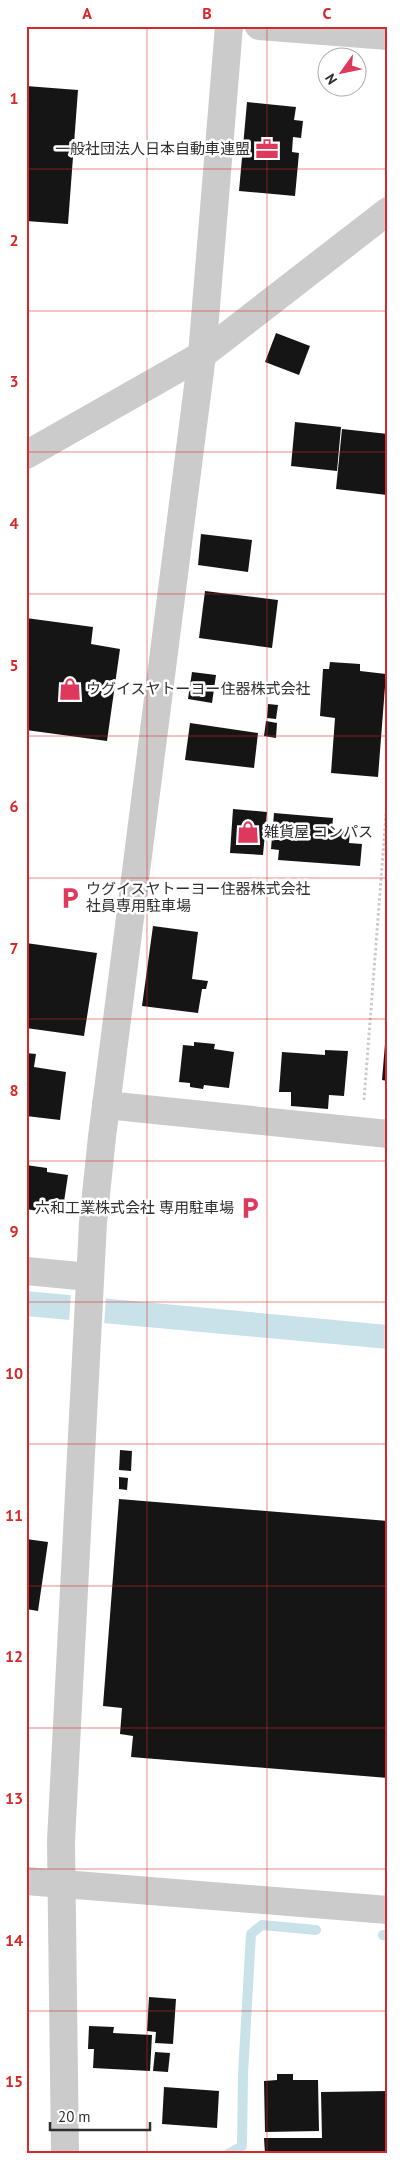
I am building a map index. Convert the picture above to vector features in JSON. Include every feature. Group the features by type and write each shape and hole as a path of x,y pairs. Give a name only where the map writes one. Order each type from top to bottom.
{"street":[{"path":"65,2154 60,1884 62,1811 89,1282 97,1181 106,1105 202,355 229,26"},
{"path":"259,26 388,36"},
{"path":"26,455 202,355 388,211"},
{"path":"106,1105 375,1132"},
{"path":"26,1272 89,1282"},
{"path":"26,1881 388,1910"}],"path":[{"path":"388,652 388,661"},
{"path":"375,1132 388,789"}],"water":[{"path":"26,1291 388,1325 388,1349 26,1316"}],"pier":[{"path":"71,1293 106,1296 104,1326 69,1323"}],"building":[{"path":"26,86 78,90 68,224 26,221"},
{"path":"247,102 296,107 294,120 303,121 301,138 293,137 292,152 299,153 295,196 239,191"},
{"path":"276,333 310,346 299,375 265,362"},
{"path":"295,422 341,427 337,471 291,466"},
{"path":"342,429 388,434 387,495 336,489"},
{"path":"201,534 252,540 248,572 198,565"},
{"path":"205,591 278,600 272,648 199,638"},
{"name":"ウグイスヤトーヨー住器株式会社","path":"26,618 93,627 91,644 120,649 107,741 26,730"},
{"path":"330,662 360,664 360,671 386,674 378,777 331,773 335,718 320,716 323,669 329,669"},
{"path":"192,672 216,675 212,703 188,699"},
{"path":"268,704 278,705 276,719 267,718"},
{"path":"266,721 277,723 276,738 264,736"},
{"path":"190,723 258,733 254,768 185,760"},
{"name":"雑貨屋 コンパス","path":"233,809 267,812 263,855 230,853"},
{"path":"274,813 333,818 332,830 350,831 349,843 362,844 360,866 278,860 279,850 271,849"},
{"path":"153,926 198,932 192,979 208,981 206,989 202,989 198,1013 142,1006"},
{"path":"26,943 97,953 84,1036 26,1028"},
{"path":"386,1032 388,1032 388,1081 382,1080"},
{"path":"194,1042 215,1044 214,1049 234,1052 229,1088 204,1085 203,1089 190,1087 190,1083 179,1082 183,1045 194,1046"},
{"path":"325,1050 348,1051 344,1096 329,1095 328,1109 291,1106 291,1092 279,1092 282,1052 325,1055"},
{"path":"26,1053 36,1054 34,1067 66,1072 60,1120 26,1116"},
{"path":"26,1165 47,1168 47,1172 68,1175 62,1215 26,1209"},
{"path":"120,1450 132,1451 131,1471 119,1470"},
{"path":"119,1477 128,1478 127,1490 119,1489"},
{"path":"119,1499 388,1521 388,1778 131,1757 133,1736 120,1734 122,1708 103,1706"},
{"path":"26,1539 48,1542 38,1611 26,1609"},
{"path":"149,1997 176,1999 173,2044 155,2043 156,2032 147,2031"},
{"path":"89,2026 114,2027 113,2033 152,2035 150,2071 93,2068 94,2049 88,2049"},
{"path":"155,2052 170,2053 168,2072 153,2071"},
{"path":"277,2074 293,2074 293,2080 318,2080 319,2131 265,2132 264,2081 277,2080"},
{"path":"164,2087 219,2091 217,2128 162,2124"},
{"path":"388,2091 388,2154 265,2154 264,2138 322,2138 321,2092"}],"waterway":[{"path":"228,2154 242,2146 243,2074 251,1934 262,1925 316,1930"},
{"path":"383,1935 388,1936"}],"place":[{"name":"一般社団法人日本自動車連盟","path":"267,149"},
{"name":"ウグイスヤトーヨー住器株式会社","path":"70,689"},
{"name":"雑貨屋 コンパス","path":"248,832"},
{"name":"ウグイスヤトーヨー住器株式会社 社員専用駐車場","path":"70,898"},
{"name":"六和工業株式会社 専用駐車場","path":"250,1208"}]}
